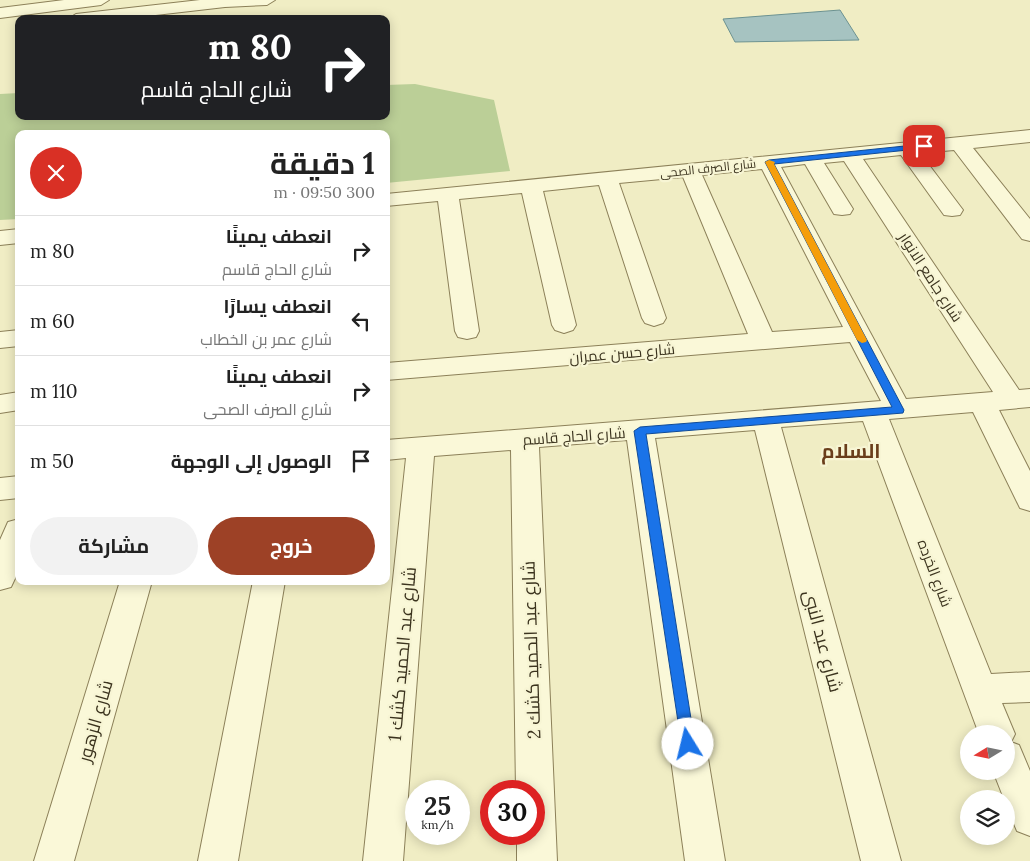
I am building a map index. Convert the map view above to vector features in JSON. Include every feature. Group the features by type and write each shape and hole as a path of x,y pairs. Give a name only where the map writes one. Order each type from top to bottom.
{"street":[{"path":"0,13 105,0"},
{"path":"111,15 216,3 267,0"},
{"path":"0,28 15,26"},
{"name":"شارع الصرف الصحى","path":"390,200 1030,136"},
{"path":"959,143 1030,234"},
{"path":"906,148 952,210"},
{"name":"شارع جامع الانوار","path":"850,155 1021,399"},
{"path":"811,158 842,209"},
{"name":"شارع الخرده","path":"769,162 859,334 994,725"},
{"path":"690,170 763,341"},
{"path":"608,178 654,318"},
{"path":"531,186 564,324"},
{"path":"448,194 468,331"},
{"path":"0,238 15,236"},
{"name":"شارع حسن عمران","path":"390,372 859,334"},
{"path":"0,340 15,338"},
{"name":"شارع الحاج قاسم","path":"390,450 1021,399"},
{"path":"0,404 15,402"},
{"path":"982,403 1030,500"},
{"name":"شارع عبد النبى","path":"766,421 881,861"},
{"path":"640,431 705,861"},
{"name":"شارع عبد الحميد كشك 2","path":"525,439 537,861"},
{"name":"شارع عبد الحميد كشك 1","path":"383,861 421,448"},
{"path":"0,489 15,487"},
{"path":"0,578 15,540"},
{"name":"شارع الزهور","path":"54,861 135,585"},
{"path":"218,861 268,585"},
{"path":"980,690 1030,687"},
{"path":"1015,780 1030,817"}],"green space":[{"path":"415,84 494,100 510,171 390,183 390,130 15,130 15,219 0,220 0,94 15,93 15,120 390,120 390,85"}],"water":[{"path":"840,10 859,40 735,42 723,19"}],"slow traffic":[{"path":"771,162 769,162 862,340"}],"district":[{"name":"السلام","path":"851,450"}],"route":[{"path":"688,744 640,431 899,410 769,162 924,146"}]}
